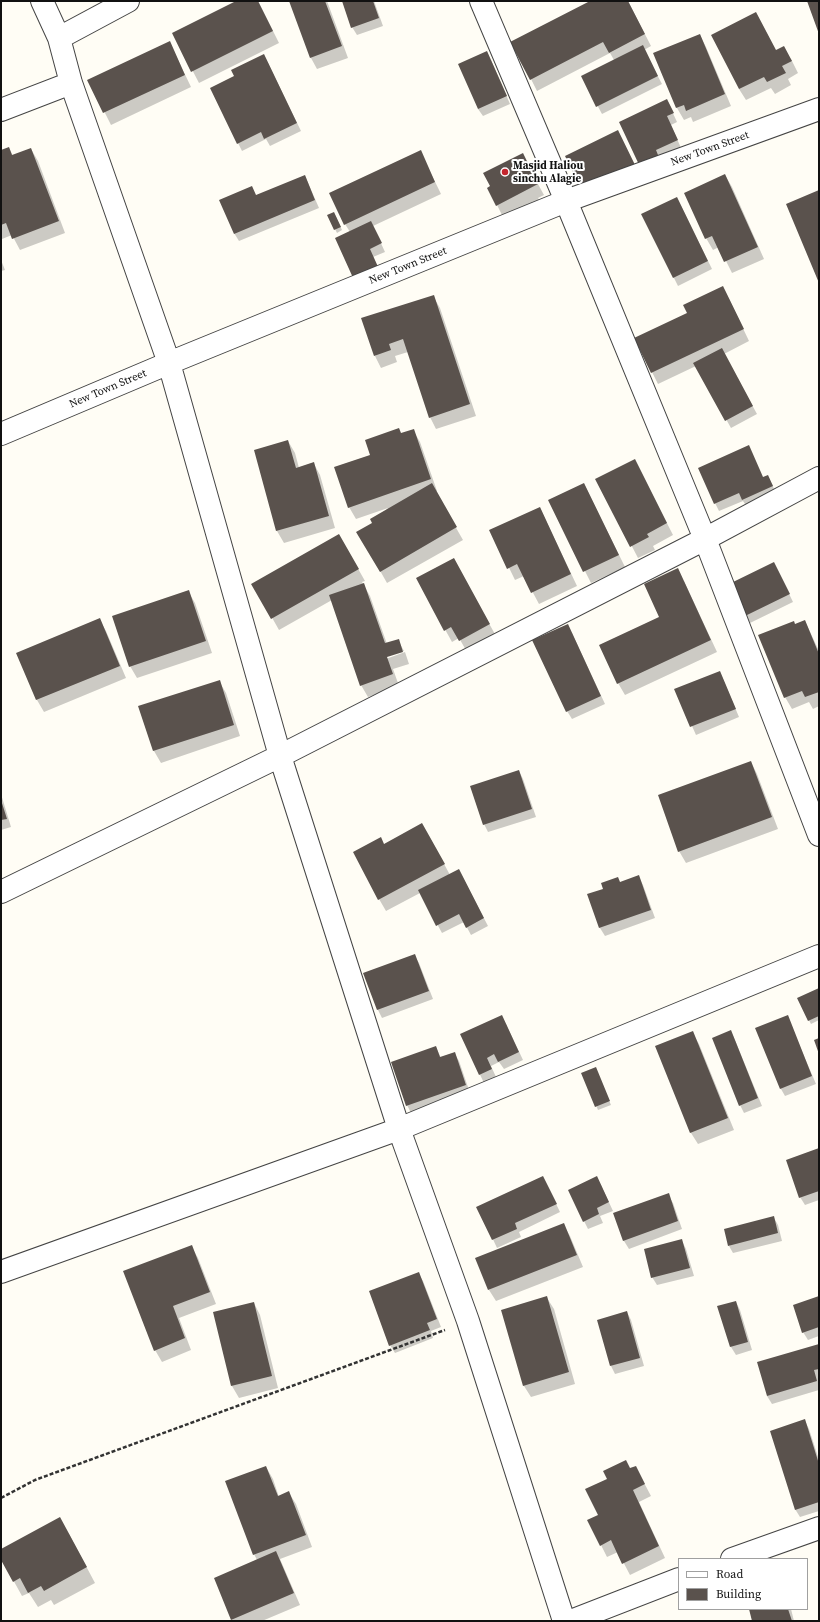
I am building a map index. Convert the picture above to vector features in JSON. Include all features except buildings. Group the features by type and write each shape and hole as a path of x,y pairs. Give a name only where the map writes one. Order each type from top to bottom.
{"street":[{"path":"42,1 59,38 71,82 169,363 280,756 399,1129 468,1321 564,1621"},
{"path":"59,38 128,1"},
{"path":"480,1 566,201 705,539 819,835"},
{"path":"1,110 71,82"},
{"name":"New Town Street","path":"1,434 169,363 566,201 819,109"},
{"path":"1,892 280,756 705,539 819,478"},
{"path":"1,1272 399,1129 819,956"},
{"path":"735,1558 819,1528"},
{"path":"571,1621 678,1579"}],"path":[{"path":"1,1498 35,1480 468,1321"}],"place":[{"name":"Masjid Haliou sinchu Alagie","path":"505,172"}]}
